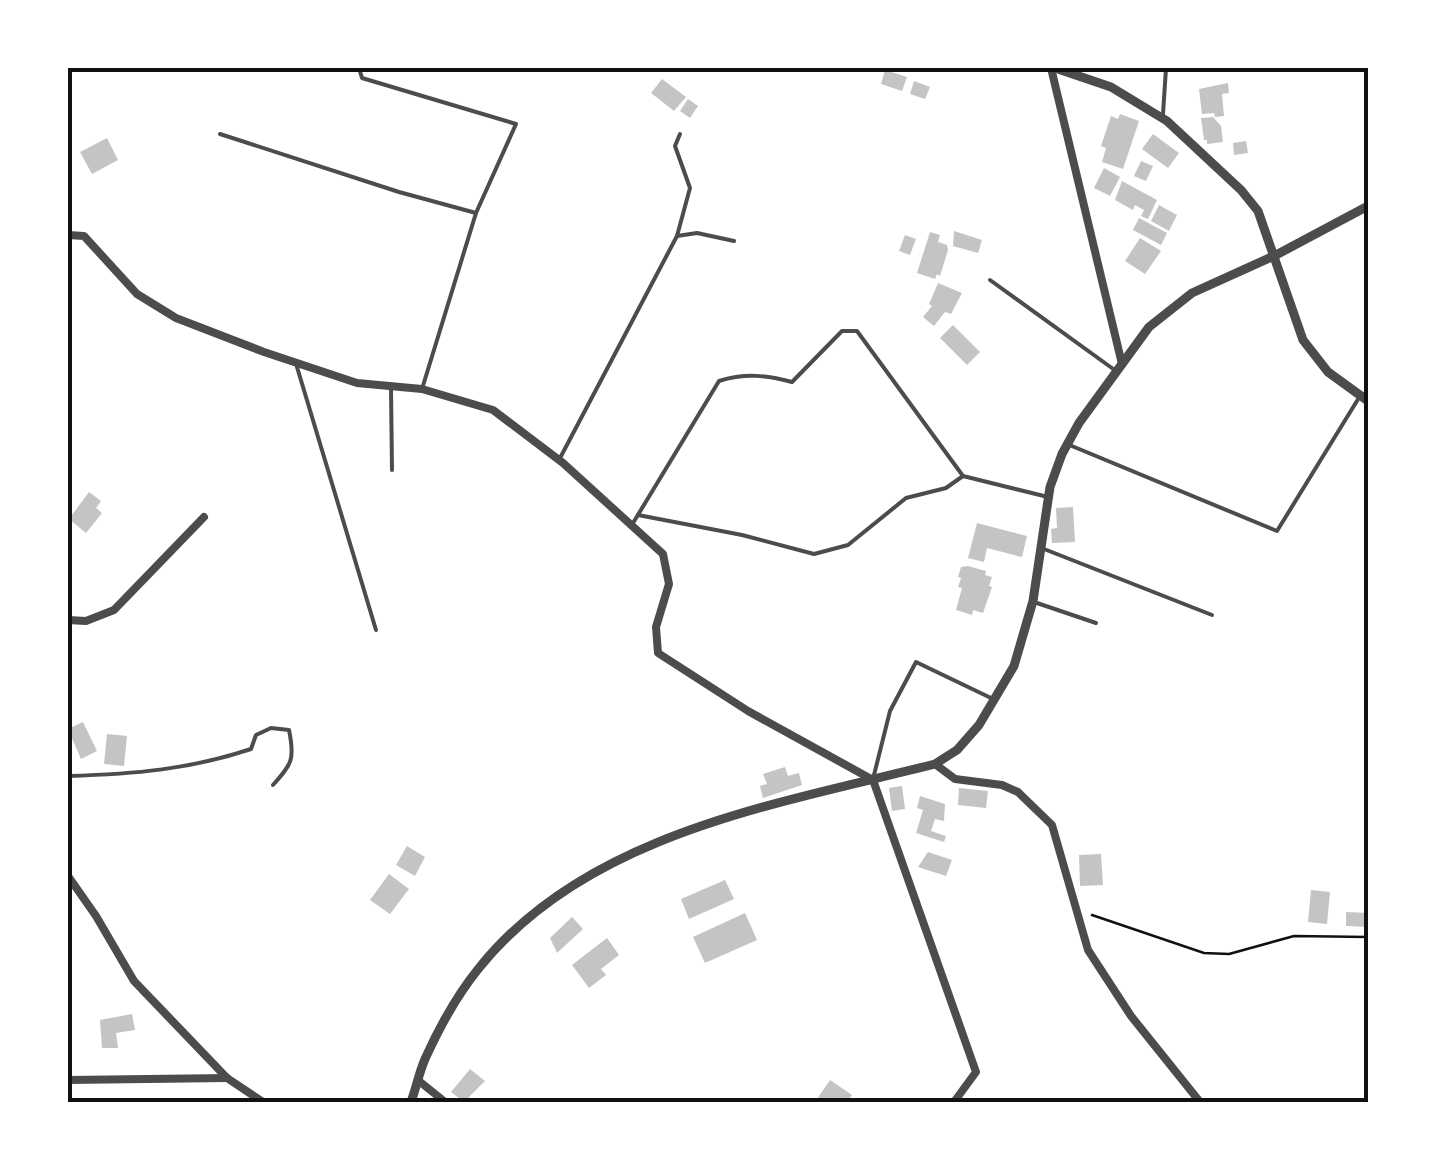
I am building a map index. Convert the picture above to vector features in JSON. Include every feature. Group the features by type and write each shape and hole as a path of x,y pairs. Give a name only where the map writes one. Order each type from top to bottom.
{"street":[{"path":"1053,68 1110,87 1163,119 1242,190 1258,211 1276,255 1303,340 1328,372 1364,398"},
{"path":"1053,68 1119,368"},
{"path":"411,1102 422,1064 480,967 520,927 576,884 620,858 668,838 746,812 935,764 957,750 995,700 1014,666 1033,601 1048,497 1068,444 1149,328 1192,293 1276,255 1368,206"},
{"path":"68,235 84,236 137,294 176,318 296,364 357,382 422,389 493,410 559,460 663,554 669,584 656,627 658,653 748,711 873,780 976,1072 954,1102"},
{"path":"68,620 86,620 114,610 204,517"},
{"path":"935,764 956,779 1002,785 1032,803 1052,825 1088,950 1130,1016 1200,1102"},
{"path":"68,876 134,981 227,1078 263,1102"},
{"path":"68,1080 227,1078"},
{"path":"419,1082 445,1102"}],"lane":[{"path":"359,68 362,78 516,124 476,213 422,389"},
{"path":"1163,119 1166,68"},
{"path":"220,134 476,213"},
{"path":"559,460 677,236 690,188 675,146 680,134"},
{"path":"677,236 697,233 734,241"},
{"path":"990,280 1119,368"},
{"path":"632,526 718,381 738,375 792,382 842,331 857,330 963,476 1048,497"},
{"path":"296,364 376,630"},
{"path":"391,386 392,470"},
{"path":"1068,444 1277,532 1364,398"},
{"path":"638,514 814,554 848,545 906,498 946,488 963,476"},
{"path":"1041,548 1212,615"},
{"path":"1033,601 1096,623"},
{"path":"873,780 890,711 916,662 995,700"},
{"path":"68,776 135,774 203,764 251,749 256,735 270,728 289,730 292,764 273,785"}],"path":[{"path":"1077,909 1204,954 1230,954 1294,936 1368,937"}],"building":[{"path":"885,70 907,77 902,91 881,84"},
{"path":"662,79 686,97 674,111 651,93"},
{"path":"914,81 930,87 925,99 910,94"},
{"path":"1228,83 1229,93 1222,94 1224,116 1202,114 1199,89"},
{"path":"688,99 698,106 690,118 680,111"},
{"path":"1120,114 1139,121 1123,169 1102,162 1106,148 1101,146 1111,116 1118,119"},
{"path":"1213,117 1221,126 1223,142 1207,144 1201,118"},
{"path":"1153,134 1179,153 1168,168 1142,149"},
{"path":"107,138 118,160 92,174 80,152"},
{"path":"1246,141 1248,153 1234,155 1233,143"},
{"path":"1141,161 1153,166 1146,181 1134,176"},
{"path":"1104,168 1120,177 1110,196 1094,188"},
{"path":"1122,181 1157,200 1148,219 1141,216 1144,210 1135,205 1133,210 1115,200"},
{"path":"1159,205 1177,215 1169,231 1151,221"},
{"path":"1139,218 1167,233 1161,245 1133,230"},
{"path":"954,231 982,240 978,253 953,246"},
{"path":"930,232 940,235 938,242 947,245 948,250 940,276 937,274 935,279 917,273"},
{"path":"905,235 916,239 910,255 899,251"},
{"path":"1140,238 1161,251 1145,274 1125,261"},
{"path":"938,283 962,293 951,314 945,312 934,326 923,317 932,306 929,304"},
{"path":"953,325 980,352 967,365 940,338"},
{"path":"89,492 101,501 96,508 102,513 86,533 69,519"},
{"path":"1073,507 1075,542 1052,543 1051,529 1057,528 1056,508"},
{"path":"977,523 1027,536 1022,557 987,548 984,562 968,558"},
{"path":"968,566 992,577 983,613 973,610 972,615 956,610 962,588 958,587 958,577 961,567"},
{"path":"83,722 97,751 81,759 68,729"},
{"path":"107,734 127,736 124,766 104,764"},
{"path":"785,767 788,776 799,773 802,785 763,798 760,786 767,784 763,774"},
{"path":"902,786 905,809 892,811 889,788"},
{"path":"959,788 988,791 986,808 958,805"},
{"path":"920,796 945,804 944,821 935,819 931,831 946,836 944,842 916,833 923,810 917,808"},
{"path":"407,846 425,857 415,876 396,865"},
{"path":"928,852 952,860 946,876 918,867"},
{"path":"1101,854 1103,885 1080,886 1079,855"},
{"path":"389,874 409,889 390,914 370,900"},
{"path":"725,880 734,899 689,919 681,899"},
{"path":"1311,890 1330,892 1327,924 1308,922"},
{"path":"1346,912 1368,913 1368,927 1346,926"},
{"path":"745,913 757,940 705,963 693,937"},
{"path":"572,917 583,929 557,953 550,938"},
{"path":"607,938 619,955 601,969 606,975 589,988 572,965"},
{"path":"132,1014 135,1030 116,1033 118,1048 102,1048 100,1020"},
{"path":"470,1069 485,1081 464,1102 451,1092"},
{"path":"830,1080 852,1095 847,1102 815,1102"}]}
